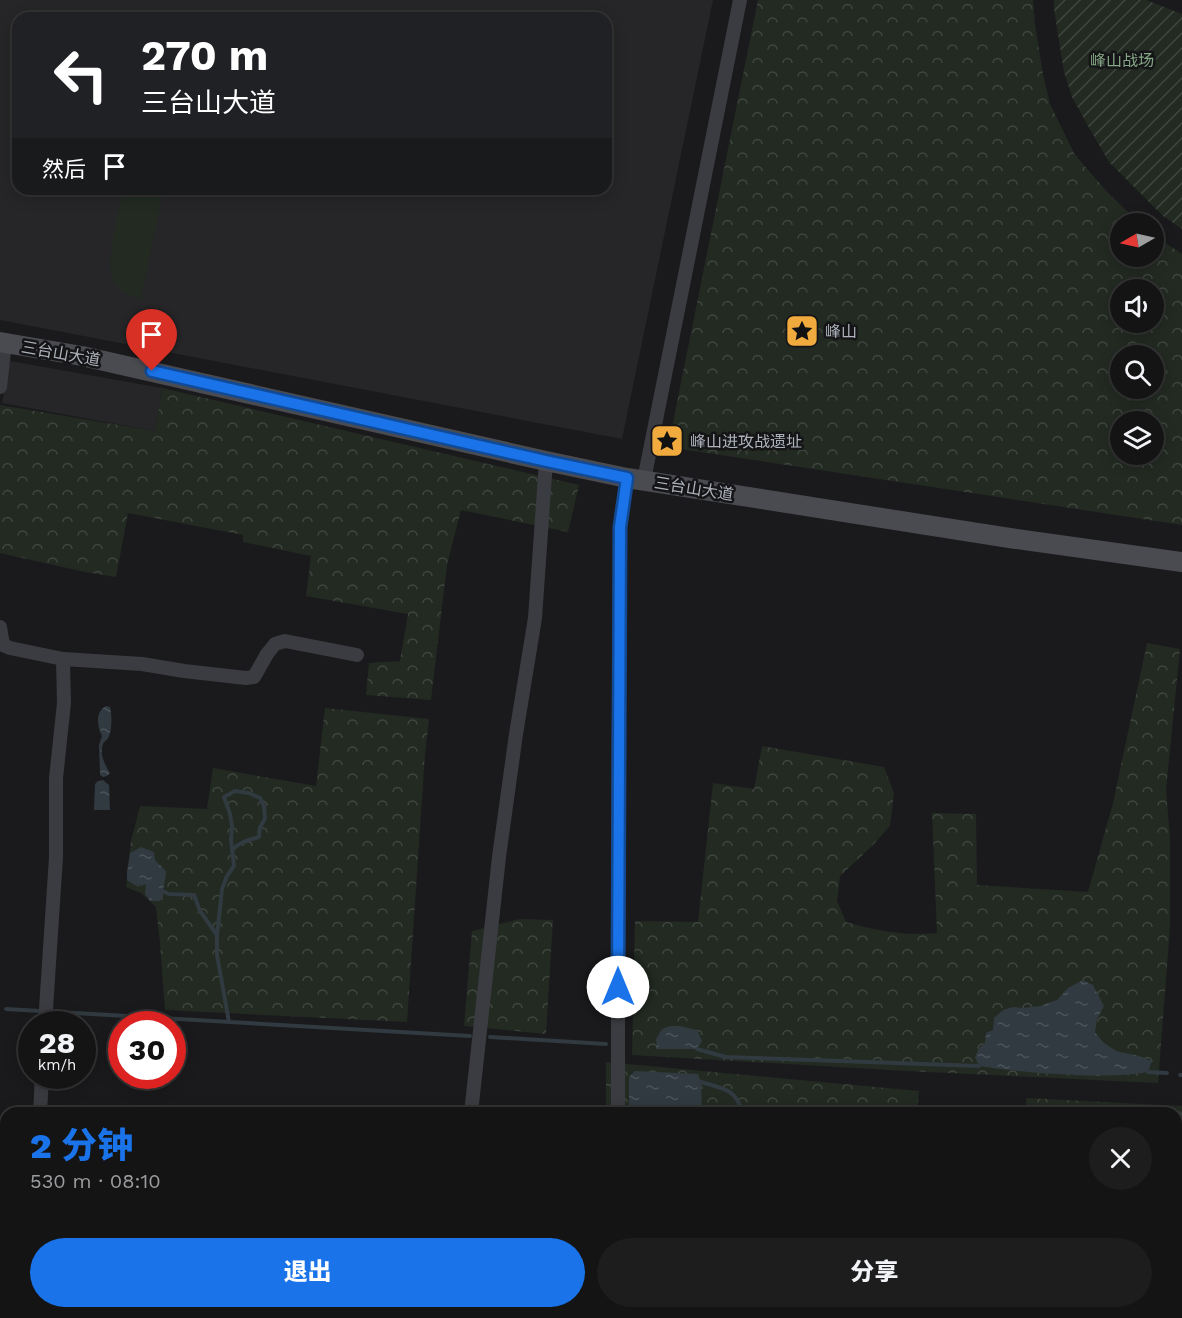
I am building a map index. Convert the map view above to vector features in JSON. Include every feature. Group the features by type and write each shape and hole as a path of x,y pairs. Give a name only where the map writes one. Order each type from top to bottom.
{"main road":[{"name":"三台山大道","path":"3,342 82,356 635,479 1016,539 1182,562"}],"street":[{"path":"618,1107 620,527 635,479 740,0"},
{"path":"0,387 3,342"},
{"path":"472,1107 499,857 516,734 536,618 546,461"},
{"path":"0,627 3,645 63,659 142,664 246,678 254,677 275,644 285,642 357,655"},
{"path":"46,1011 56,857 56,778 64,703 63,659"},
{"path":"40,1107 41,1089"}],"shaded area":[{"path":"0,0 713,0 622,439 0,320"},
{"path":"10,361 162,388 155,431 2,403"}],"green space":[{"path":"758,0 1033,0 1043,74 1050,104 1075,155 1109,194 1129,213 1110,213 1110,267 1164,267 1164,242 1182,254 1182,525 668,447"},
{"name":"峰山战场","path":"1054,0 1146,0 1182,14 1182,229 1164,217 1164,213 1160,213 1109,162 1088,126 1072,97 1064,72"},
{"path":"123,195 163,195 141,299 122,291 114,282 111,273 113,237"},
{"path":"162,388 579,485 568,532 461,510 447,565 431,700 366,695 369,663 400,661 408,614 306,596 311,556 243,542 243,535 128,513 116,577 0,553 0,405 155,431"},
{"path":"1147,643 1180,649 1166,790 1170,837 1170,927 1158,1083 632,1055 635,921 698,922 713,783 754,789 762,746 884,767 894,793 890,826 840,876 837,901 846,922 891,932 937,933 932,813 976,814 977,885 1088,892 1113,803"},
{"path":"325,708 429,719 407,1022 165,1010 156,907 141,893 126,887 131,841 140,806 207,809 213,768 316,786"},
{"path":"520,919 553,920 546,1034 464,1026 472,931"},
{"path":"606,1062 919,1091 918,1107 606,1107"},
{"path":"1026,1098 1182,1106 1182,1107 1026,1107"}],"water":[{"path":"106,706 110,707 111,726 108,739 103,744 102,755 110,773 103,777 100,775 99,745 102,736 98,720 100,712"},
{"path":"103,780 109,785 110,810 94,810 95,784"},
{"path":"141,847 154,852 155,860 166,871 163,898 159,901 150,901 145,894 146,884 136,885 127,880 130,853"},
{"path":"1083,980 1093,985 1104,1006 1097,1019 1095,1032 1103,1042 1116,1051 1152,1061 1148,1072 1122,1075 1052,1074 979,1066 975,1057 979,1048 985,1043 986,1033 993,1030 994,1018 1003,1010 1013,1007 1040,1006 1057,1000 1068,988"},
{"path":"670,1026 697,1030 702,1041 697,1049 657,1049 656,1039 662,1029"},
{"path":"635,1071 698,1074 701,1082 702,1107 629,1107 629,1077"}],"waterway":[{"path":"229,1022 217,955 222,889 234,866 231,840 232,826 224,797 235,791 249,793 260,798 264,806 265,819 260,827 259,837 241,843 235,847 232,850"},
{"path":"162,891 169,894 194,895 200,911 217,935"},
{"path":"6,1009 470,1036"},
{"path":"490,1037 606,1044"},
{"path":"697,1049 726,1057 979,1066"},
{"path":"1148,1072 1167,1073"},
{"path":"701,1082 728,1091 741,1107"}],"place":[{"name":"峰山","path":"802,331"},
{"name":"峰山进攻战遗址","path":"667,441"}],"route":[{"path":"152,371 627,478 620,527 618,987"}]}
